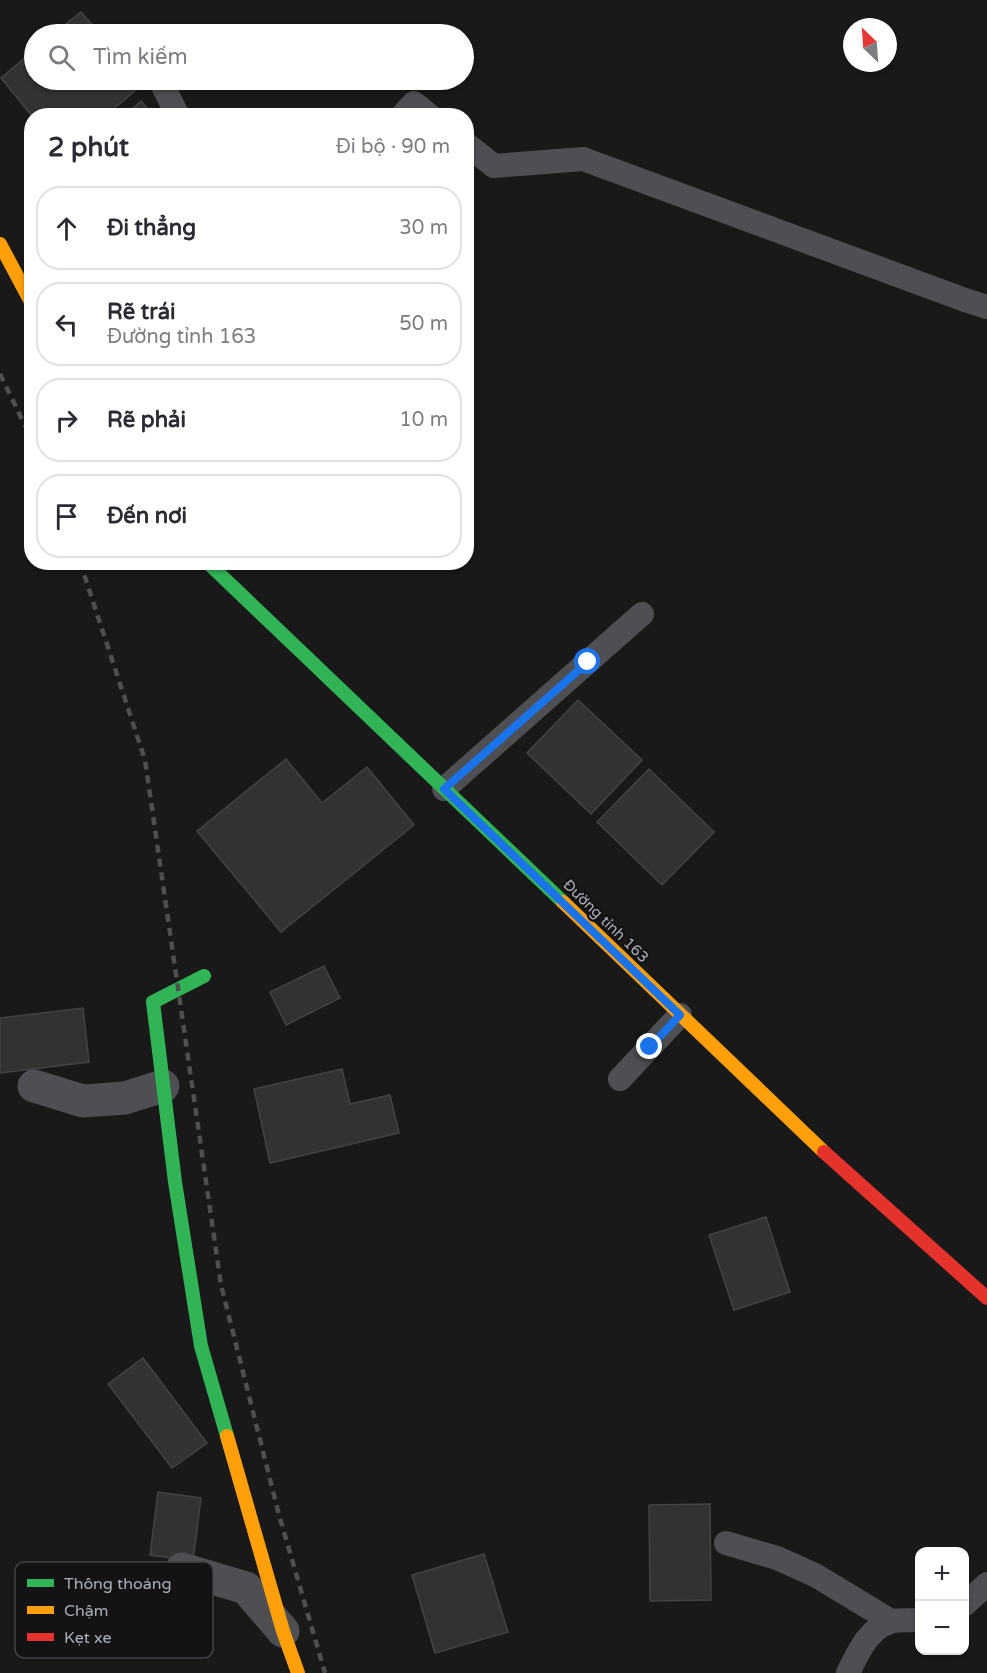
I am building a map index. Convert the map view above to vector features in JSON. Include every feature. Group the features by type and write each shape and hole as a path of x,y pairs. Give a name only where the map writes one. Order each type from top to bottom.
{"main road":[{"path":"0,244 24,289"},
{"name":"Đường tỉnh 163","path":"215,570 810,1139 987,1298"},
{"path":"204,976 153,1002 175,1182 201,1346 283,1631 298,1673"}],"street":[{"path":"34,1086 83,1101 125,1098 163,1086"},
{"path":"213,1578 246,1588 283,1631"}],"lane":[{"path":"165,90 174,108"},
{"path":"474,150 494,166 583,159 987,307"},
{"path":"444,789 642,614"},
{"path":"620,1079 680,1015"},
{"path":"726,1543 777,1558 815,1575 891,1622"},
{"path":"968,1601 987,1584"},
{"path":"848,1673 872,1632 891,1622 915,1620"}],"building":[{"path":"81,12 91,24 66,24"},
{"path":"24,58 24,90 136,90 115,108 25,108 1,78"},
{"path":"141,101 147,108 133,108"},
{"path":"578,700 642,760 591,814 527,753"},
{"path":"286,759 322,803 367,767 414,825 281,932 197,831"},
{"path":"649,769 714,832 662,885 597,822"},
{"path":"324,966 340,998 286,1025 270,992"},
{"path":"83,1008 89,1062 0,1073 0,1018"},
{"path":"342,1069 350,1104 390,1095 399,1133 270,1163 254,1089"},
{"path":"766,1217 790,1292 734,1310 709,1235"},
{"path":"143,1358 207,1443 172,1468 108,1384"},
{"path":"158,1492 201,1498 193,1561 150,1555"},
{"path":"710,1504 711,1600 650,1601 649,1505"},
{"path":"484,1554 508,1632 435,1653 412,1575"}],"railway":[{"path":"0,374 24,424"},
{"path":"83,570 145,760 221,1285 279,1515 325,1673"}],"traffic: fast":[{"path":"215,570 563,902"},
{"path":"204,976 153,1002 175,1182 201,1346 227,1436"}],"traffic: slow":[{"path":"0,244 24,289"},
{"path":"563,902 824,1152"},
{"path":"227,1436 283,1631 298,1673"}],"traffic: jam":[{"path":"824,1152 987,1298"}],"route":[{"path":"588,662 444,789 680,1015 650,1047"}]}
